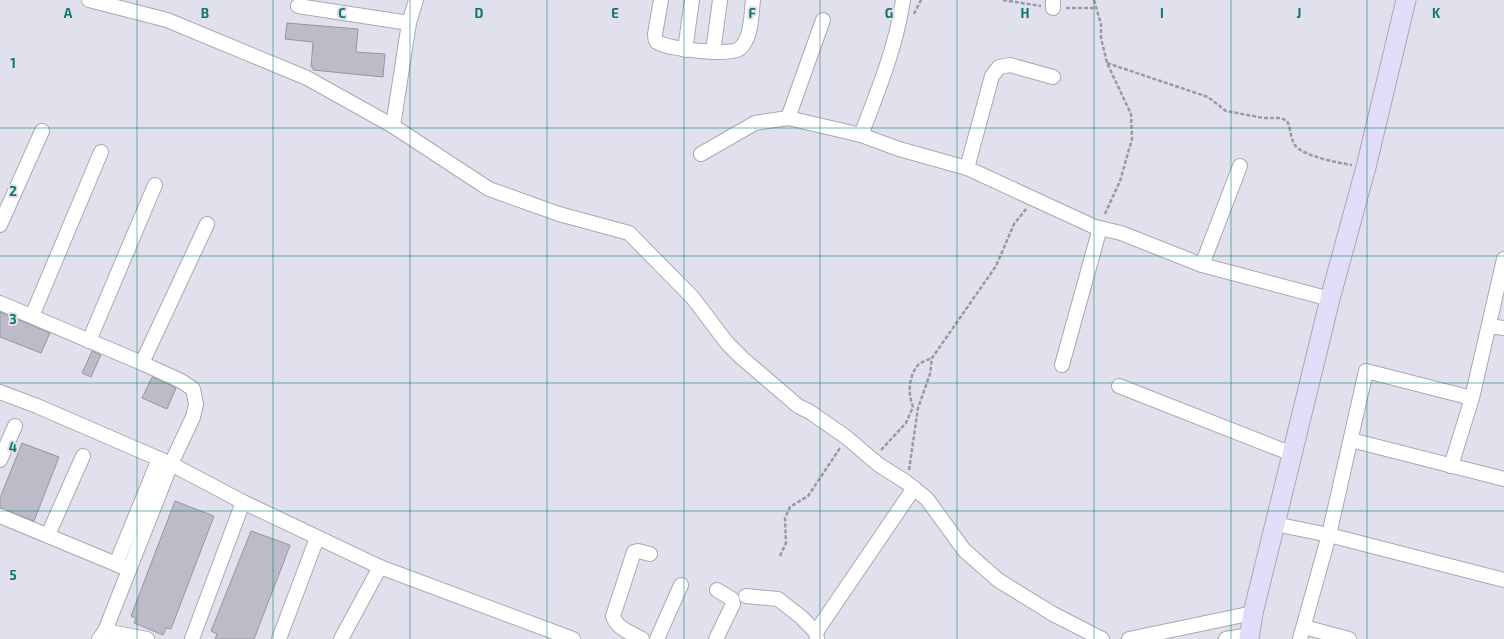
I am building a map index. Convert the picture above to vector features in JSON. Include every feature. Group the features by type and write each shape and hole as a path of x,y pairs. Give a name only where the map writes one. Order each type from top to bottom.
{"street":[{"path":"89,0 167,20 307,78 393,126 489,189 559,214 628,233 693,298 727,344 798,406 810,412 846,437 927,499 964,550 998,580 1053,614 1102,639"},
{"path":"393,126 409,23 416,0"},
{"path":"661,0 654,38 657,42 685,50 713,52 737,50 745,44 748,35 753,0"},
{"path":"685,50 692,0"},
{"path":"713,52 720,0"},
{"path":"861,135 882,82 904,0"},
{"path":"1226,639 1249,637 1253,613 1330,298 1366,168 1406,0"},
{"path":"298,6 334,6 409,23"},
{"path":"788,118 823,20"},
{"path":"967,168 992,76 999,67 1010,65 1053,77"},
{"path":"701,154 755,123 788,118 861,135 899,149 967,168 1098,228 1121,233 1202,265 1330,298"},
{"path":"0,225 42,131"},
{"path":"32,316 100,152"},
{"path":"1202,265 1240,166"},
{"path":"89,340 155,185"},
{"path":"142,363 207,224"},
{"path":"1062,365 1098,228"},
{"path":"1451,466 1472,398 1503,266"},
{"path":"0,303 142,363 181,381 193,389 196,404 193,417 165,462 122,566 102,635 146,639"},
{"path":"1489,326 1504,328"},
{"path":"1349,639 1302,633 1329,535 1366,371 1472,398"},
{"path":"1119,386 1292,454"},
{"path":"0,392 165,462 243,502 380,567 572,639"},
{"path":"0,460 15,426"},
{"path":"1351,440 1504,479"},
{"path":"48,535 83,456"},
{"path":"746,596 778,599 801,617 817,636 910,485"},
{"path":"192,639 243,502"},
{"path":"0,516 122,566"},
{"path":"1275,524 1329,535 1504,580"},
{"path":"279,639 317,538"},
{"path":"642,639 619,627 614,622 613,616 634,552 638,551 650,554"},
{"path":"341,639 380,567"},
{"path":"657,639 681,585"},
{"path":"716,639 732,610 733,604 732,599 717,590"},
{"path":"1129,639 1253,613"}],"path":[{"path":"1094,0 1100,24 1100,38 1107,63 1131,114 1132,139 1120,181 1098,228"},
{"path":"1107,63 1208,97 1226,111 1264,118 1281,118 1288,123 1294,143 1298,149 1336,162 1366,168"},
{"path":"910,485 918,408 930,374 932,358 996,266 1014,224 1034,198"},
{"path":"872,458 890,443 906,424 913,407 909,397 912,377 919,364 932,358"},
{"path":"780,556 786,543 785,518 790,507 808,496 846,437"}],"building":[{"path":"287,23 358,29 356,52 385,54 383,77 313,70 313,67 311,67 313,42 285,39"},
{"path":"0,312 50,333 41,353 0,337"},
{"path":"92,351 101,355 91,377 82,373"},
{"path":"152,377 176,388 167,409 142,398"},
{"path":"22,443 59,457 34,521 0,508 0,498"},
{"path":"175,501 214,516 171,629 166,628 163,635 134,623 136,618 131,616"},
{"path":"251,531 290,545 254,639 215,639 217,634 211,631"}]}
